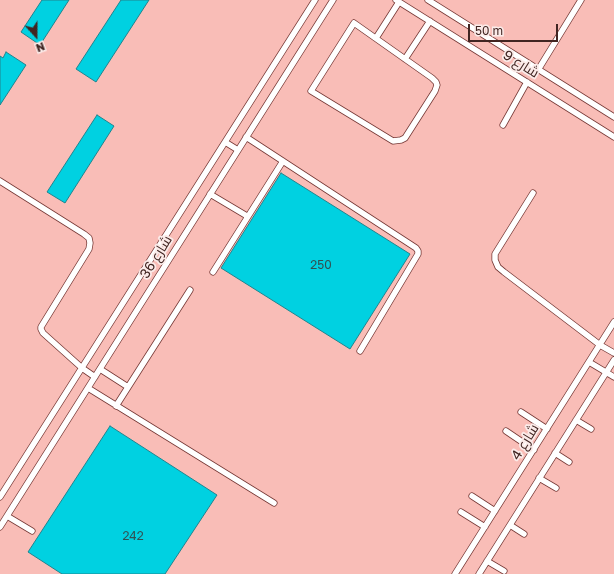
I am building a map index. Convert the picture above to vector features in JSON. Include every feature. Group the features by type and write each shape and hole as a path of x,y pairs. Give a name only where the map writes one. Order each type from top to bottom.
{"lane":[{"name":"شارع 36","path":"0,498 315,0"},
{"name":"شارع 36","path":"0,527 333,0"},
{"name":"شارع 9","path":"428,0 614,117"},
{"path":"538,70 581,0"},
{"path":"376,38 398,1"},
{"name":"شارع 9","path":"398,1 614,137"},
{"path":"405,59 430,21"},
{"path":"354,23 376,38 434,79 436,85 435,91 404,138 397,142 311,91 354,23"},
{"path":"503,125 528,82"},
{"path":"246,137 416,248 418,251 418,254 360,352"},
{"path":"225,142 238,150"},
{"path":"213,272 283,161"},
{"path":"0,181 89,238 89,248 41,327 43,333 82,368 95,377"},
{"path":"533,193 496,254 498,267 600,345 614,353"},
{"path":"210,194 247,216"},
{"path":"116,406 190,290"},
{"name":"شارع 4","path":"455,574 614,322"},
{"path":"479,574 614,360"},
{"path":"589,362 614,377"},
{"path":"100,369 128,387"},
{"path":"88,388 274,503"},
{"path":"521,412 547,429"},
{"path":"576,420 591,429"},
{"path":"506,430 534,450"},
{"path":"555,453 569,462"},
{"path":"539,478 556,488"},
{"path":"472,496 495,511"},
{"path":"461,512 485,528"},
{"path":"7,516 32,531"},
{"path":"510,525 524,534"},
{"path":"487,561 504,571"}],"building":[{"path":"42,0 69,0 40,45 21,32"},
{"path":"121,0 149,0 96,82 76,69"},
{"path":"6,52 26,65 0,105 0,56 3,58"},
{"path":"97,115 114,126 65,203 47,192"},
{"path":"281,173 410,254 350,349 221,268"},
{"path":"110,426 217,495 165,574 62,574 28,552"}]}
